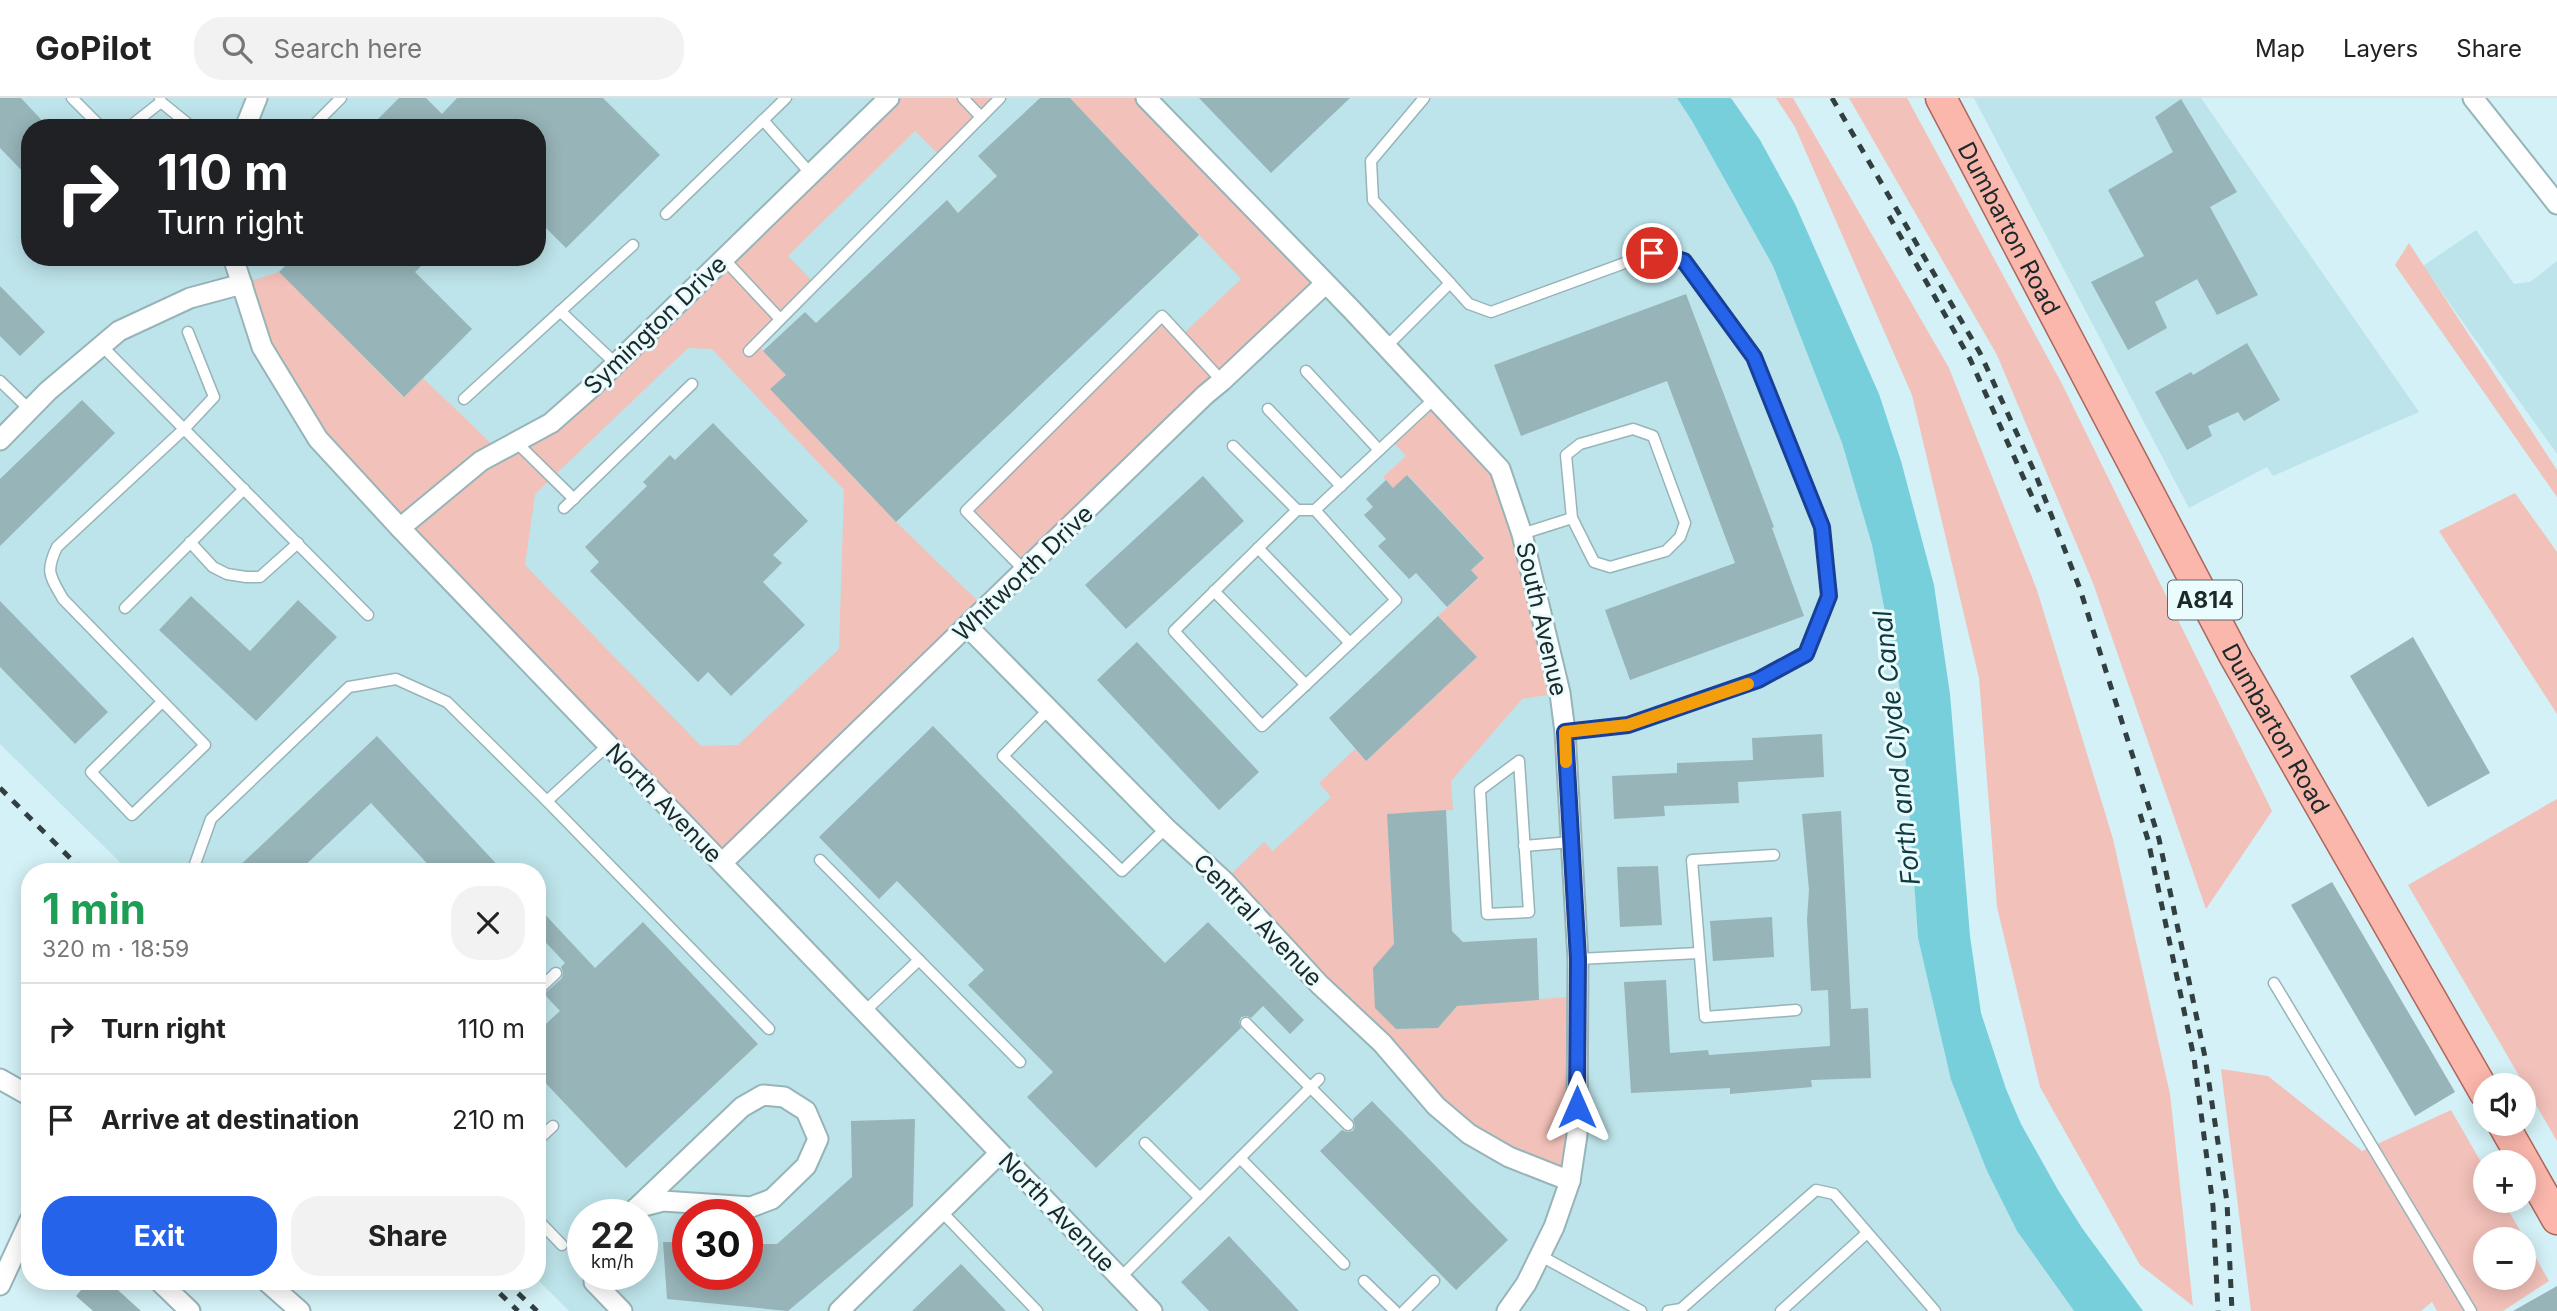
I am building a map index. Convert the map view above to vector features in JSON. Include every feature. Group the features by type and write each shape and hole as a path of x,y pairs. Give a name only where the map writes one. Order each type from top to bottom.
{"main road":[{"name":"Dumbarton Road","path":"1941,98 2234,655 2474,1073"},
{"path":"2509,1136 2557,1219"}],"street":[{"path":"249,119 257,98"},
{"name":"Symington Drive","path":"400,528 481,461 551,423 616,364 889,98"},
{"name":"South Avenue","path":"1146,98 1500,469 1522,534 1560,693 1565,732 1578,959 1577,1135 1570,1181 1554,1227 1526,1284 1507,1311"},
{"path":"2473,98 2557,204"},
{"name":"North Avenue","path":"236,266 262,347 318,439 400,528 1152,1311"},
{"path":"0,440 48,391 119,331 191,298 242,284"},
{"name":"Whitworth Drive","path":"722,863 1205,396 1325,284"},
{"name":"Central Avenue","path":"968,627 1166,828 1224,881 1320,984 1382,1043 1436,1106 1469,1134 1509,1157 1570,1181"},
{"path":"0,1079 21,1092"},
{"path":"763,1096 784,1097 806,1111 818,1139 806,1166 772,1199 751,1207 663,1201 633,1211 741,1107 763,1096"},
{"path":"839,1311 999,1154"},
{"path":"0,1285 21,1241"},
{"path":"168,1290 190,1311"},
{"path":"276,1290 300,1311"},
{"path":"602,1290 622,1311"}],"lane":[{"path":"72,98 93,119"},
{"path":"320,119 341,98"},
{"path":"666,214 786,98"},
{"path":"962,98 981,117"},
{"path":"748,351 1000,98"},
{"path":"1424,98 1371,161 1373,201 1469,304 1491,312 1652,253 1684,261 1754,357 1822,527 1829,596 1806,654 1758,680 1628,725 1565,732"},
{"path":"138,119 160,100 182,119"},
{"path":"763,120 811,174"},
{"path":"464,399 633,245"},
{"path":"724,259 780,319"},
{"path":"1386,347 1450,283"},
{"path":"560,311 616,364"},
{"path":"1025,571 966,511 1162,317 1223,382"},
{"path":"162,702 91,772 132,815 205,746 63,599 53,582 49,565 57,547 184,429 214,397 188,332"},
{"path":"101,345 368,615"},
{"path":"1306,371 1379,450"},
{"path":"0,381 30,410"},
{"path":"564,509 692,384"},
{"path":"1315,510 1396,600 1262,726 1174,631 1297,510 1315,510 1434,399"},
{"path":"1268,409 1341,486"},
{"path":"1633,429 1653,436 1685,523 1680,537 1666,551 1610,567 1594,562 1572,518 1566,455 1580,444 1633,429"},
{"path":"516,442 574,499"},
{"path":"1233,446 1297,510"},
{"path":"125,608 244,489"},
{"path":"1522,534 1572,518"},
{"path":"190,542 213,568 246,578 260,577 298,543"},
{"path":"1258,548 1350,643"},
{"path":"1214,591 1306,685"},
{"path":"195,863 211,818 349,687 396,678 447,702 769,1029"},
{"path":"1049,709 1003,756 1122,871 1166,828"},
{"path":"547,801 608,745"},
{"path":"1519,761 1524,846 1529,912 1487,914 1480,790 1519,761"},
{"path":"1524,846 1571,842"},
{"path":"1774,855 1692,860 1705,1017 1796,1010"},
{"path":"820,860 1020,1062"},
{"path":"1578,959 1699,953"},
{"path":"864,1012 919,960"},
{"path":"546,982 556,973"},
{"path":"2274,983 2470,1311"},
{"path":"1247,1023 1348,1125"},
{"path":"1120,1278 1319,1079"},
{"path":"546,1133 553,1126"},
{"path":"1145,1143 1200,1198"},
{"path":"1240,1158 1344,1264"},
{"path":"1668,1311 1681,1310 1816,1191 1834,1194 1934,1311"},
{"path":"941,1211 1037,1311"},
{"path":"546,1228 562,1245"},
{"path":"1781,1311 1867,1233"},
{"path":"1541,1256 1641,1311"},
{"path":"1364,1281 1395,1311"},
{"path":"1405,1311 1434,1281"}],"shaded area":[{"path":"0,98 1677,98 1773,266 1842,443 1872,545 1901,695 1918,938 1951,1080 1987,1171 2017,1231 2074,1311 569,1311 546,1288 546,863 121,863 0,744"},
{"path":"889,98 997,98 942,158 915,131 788,256 815,284 757,343 786,375 771,390 892,518 986,609 722,863 318,439 262,347 242,284 279,272 403,397 423,378 499,451 551,423","holes":["688,348 712,349 844,490 839,649 738,745 701,746 525,565 535,494"]},
{"path":"1070,98 1146,98 1325,284 1025,571 966,511 1162,316 1181,336 1241,279"},
{"path":"1776,98 1793,98 1949,368 2037,590 2113,839 2170,1094 2193,1306 2140,1265 2040,1087 1997,907 1979,678 1912,395 1795,127"},
{"path":"1849,98 1907,98 2062,384 2272,811 2206,909 2093,583 1997,355"},
{"path":"1974,98 2201,98 2419,412 2273,476 2267,467 2189,508"},
{"path":"2476,230 2514,284 2530,282 2557,261 2557,454 2423,266"},
{"path":"2409,243 2557,470 2557,497 2395,265"},
{"path":"1434,399 1500,469 1560,693 1522,699 1451,781 1453,810 1387,814 1394,944 1375,1008 1396,1029 1438,1028 1457,1006 1577,996 1570,1181 1469,1134 1224,881 1264,842 1273,851 1331,797 1319,783 1355,749 1366,761 1477,657 1438,616 1478,579 1471,570 1484,557 1408,475 1393,488 1383,477 1406,456 1391,440"},
{"path":"2515,493 2557,552 2557,714 2439,531"},
{"path":"2557,799 2557,1141 2536,1105 2536,1073 2517,1073 2408,885"},
{"path":"2221,1069 2268,1076 2362,1151 2451,1110 2474,1150 2473,1213 2510,1213 2518,1227 2473,1227 2473,1290 2535,1290 2503,1311 2437,1311 2432,1302 2421,1311 2251,1311"},
{"path":"2536,1258 2549,1281 2536,1289"}],"water":[{"path":"1677,98 1731,98 1760,140 1795,204 1879,394 1901,461 1934,585 1950,694 1970,936 1981,1013 2006,1089 2021,1124 2082,1228 2143,1311 2074,1311 2017,1231 1987,1171 1951,1080 1918,938 1901,695 1872,545 1842,443 1773,266"}],"building":[{"path":"0,98 21,98 41,119 21,119 21,170 0,148"},
{"path":"399,98 426,98 442,114 457,98 603,98 660,155 566,248 546,228 546,119 378,119"},
{"path":"1040,98 1070,98 1199,235 896,522 770,389 786,375 763,351 805,312 816,323 947,200 958,213 997,176 978,156"},
{"path":"1199,98 1350,98 1271,173"},
{"path":"2181,99 2237,192 2210,207 2258,295 2217,315 2197,279 2155,302 2167,328 2128,350 2091,282 2144,256 2108,190 2173,152 2155,117"},
{"path":"285,266 421,266 415,272 472,329 404,397 279,272"},
{"path":"0,286 45,332 20,356 0,336"},
{"path":"1686,294 1774,527 1772,528 1804,616 1630,680 1605,610 1735,563 1667,381 1521,436 1494,365"},
{"path":"2247,343 2280,400 2244,421 2238,412 2208,426 2212,436 2187,450 2155,392 2191,372 2193,375"},
{"path":"82,400 115,433 0,546 0,479"},
{"path":"713,423 808,521 773,555 782,563 763,582 805,625 731,696 708,672 698,682 590,571 599,562 585,547 647,486 643,482 670,455 675,460"},
{"path":"1407,475 1484,558 1471,570 1478,578 1447,607 1416,573 1409,579 1378,546 1386,539 1364,515 1373,507 1366,499 1386,480 1393,488"},
{"path":"1203,476 1244,521 1126,629 1085,585"},
{"path":"191,596 250,651 298,600 337,637 256,721 159,630"},
{"path":"0,601 108,712 75,744 0,667"},
{"path":"1438,616 1477,657 1366,761 1329,718"},
{"path":"2413,637 2490,773 2428,807 2350,676"},
{"path":"1137,642 1259,772 1219,810 1097,680"},
{"path":"933,726 1165,963 1208,922 1304,1020 1290,1034 1263,1006 1251,1018 1241,1017 1241,1028 1096,1168 1027,1097 1053,1072 968,985 984,970 897,881 879,899 819,837"},
{"path":"1822,734 1824,777 1738,782 1739,803 1664,806 1665,816 1614,819 1612,776 1677,773 1677,763 1753,760 1752,738"},
{"path":"377,736 496,863 427,863 371,803 308,863 243,863"},
{"path":"1446,810 1452,931 1463,942 1537,938 1539,1000 1457,1006 1438,1028 1396,1029 1375,1008 1373,968 1394,944 1387,814"},
{"path":"1841,811 1851,1009 1868,1008 1871,1078 1811,1080 1812,1087 1730,1094 1730,1088 1631,1093 1624,982 1666,980 1670,1053 1708,1050 1709,1055 1830,1046 1828,990 1811,991 1807,919 1809,890 1802,814"},
{"path":"1658,866 1662,925 1620,927 1617,867"},
{"path":"2332,882 2455,1092 2415,1116 2291,905"},
{"path":"546,916 595,968 643,922 758,1044 626,1168 546,1084 546,1024 560,1011 546,996 546,992 562,978 561,967 565,963 546,943"},
{"path":"1772,917 1774,957 1713,961 1710,921"},
{"path":"1372,1101 1508,1240 1456,1290 1320,1151 1342,1130 1353,1131 1353,1119"},
{"path":"915,1119 913,1206 788,1311 667,1299 663,1242 672,1242 672,1290 763,1290 763,1244 777,1244 852,1177 851,1121"},
{"path":"1229,1236 1299,1311 1209,1311 1181,1282"},
{"path":"961,1264 1006,1311 912,1311"},
{"path":"2557,1286 2557,1311 2513,1311"},
{"path":"81,1290 118,1290 141,1311 93,1311 76,1296"}],"railway":[{"path":"1832,98 1980,353 2035,473 2080,589 2159,839 2205,1057 2227,1202 2232,1311"},
{"path":"1889,216 1970,359 2039,512"},
{"path":"0,788 75,863"},
{"path":"2140,814 2148,840 2194,1058 2213,1206 2218,1311"},
{"path":"496,1290 518,1311"},
{"path":"515,1290 537,1311"}],"slow traffic":[{"path":"1566,762 1565,732 1628,725 1748,684"}],"route":[{"path":"1577,1107 1578,959 1565,732 1628,725 1758,680 1806,654 1829,596 1822,527 1754,357 1684,261 1652,253"}],"water label":[{"name":"Forth and Clyde Canal","path":"1896,748"}]}
